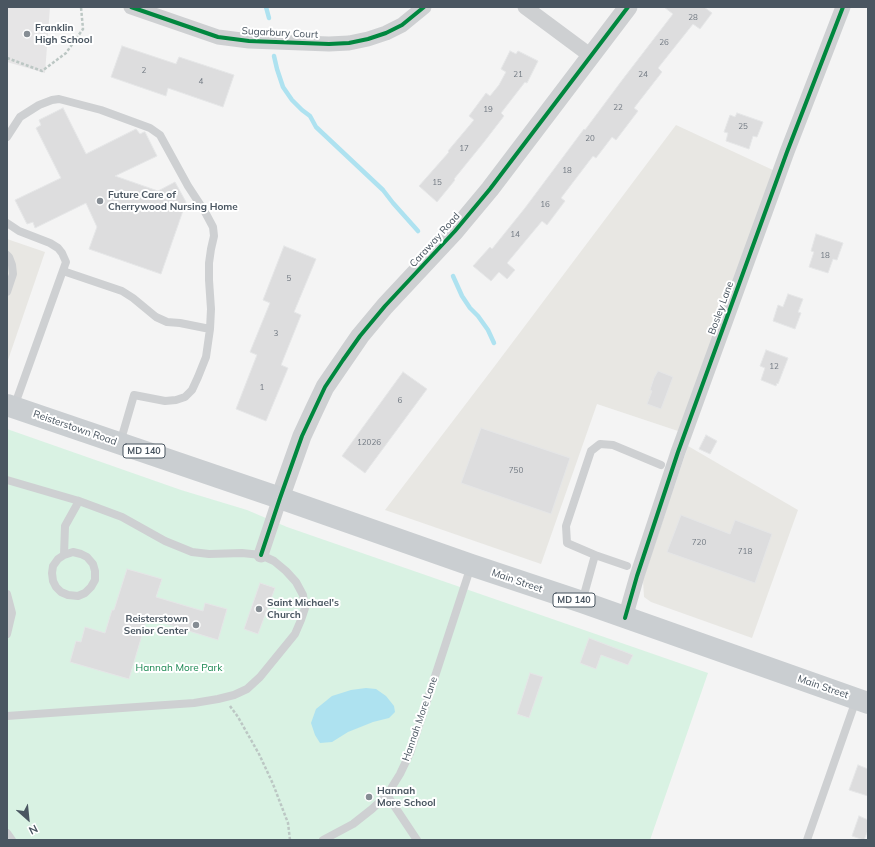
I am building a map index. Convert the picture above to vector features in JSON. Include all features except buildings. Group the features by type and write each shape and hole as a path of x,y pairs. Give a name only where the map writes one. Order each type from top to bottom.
{"main road":[{"name":"Reisterstown Road","path":"10,406 280,498"},
{"name":"Main Street","path":"280,498 582,602 862,701"}],"street":[{"name":"Sugarbury Court","path":"131,7 218,37 249,41 329,44 349,43 386,33 402,25 424,7"},
{"path":"525,7 590,56"},
{"name":"Caraway Road","path":"280,498 302,436 315,408 325,388 360,336 490,189 628,7"},
{"name":"Bosley Lane","path":"625,618 637,576 678,452 787,152 843,7"},
{"path":"261,555 280,498"}],"lane":[{"path":"7,137 20,117 39,105 59,99 101,110 150,128 160,135 213,227 214,236 209,263 212,309 210,330 206,357 198,377 192,390 185,397 176,400 165,401 134,395 120,443"},
{"path":"7,223 19,231 50,243 58,248 66,262 10,406"},
{"path":"7,255 12,264 13,274 7,292"},
{"path":"63,271 122,291 156,317 167,322 180,323 210,330"},
{"path":"627,566 567,543 566,526 591,451 600,444 613,445 661,465"},
{"path":"7,480 79,501 122,517 165,541 192,552 209,554 242,553 261,555 274,561 296,582 303,595 305,608 295,634 260,678 247,689 234,695 194,703 7,715"},
{"path":"64,555 65,526 79,501"},
{"path":"73,552 81,554 87,557 93,564 95,580 85,593 78,596 68,595 61,592 56,587 52,574 54,566 58,559 64,555 73,552"},
{"path":"582,602 595,555"},
{"name":"Hannah More Lane","path":"323,840 353,824 387,796 400,774 410,753 471,565"},
{"path":"7,594 12,613 7,634"},
{"path":"807,840 862,701"},
{"path":"387,796 417,840"},
{"path":"7,833 12,840"}],"path":[{"path":"7,58 42,71 66,52 83,29 81,7"},
{"path":"224,698 238,717 259,754 288,823 290,840"}],"shaded area":[{"name":"Franklin High School","path":"7,7 50,7 45,73 7,62"},
{"path":"676,125 775,171 681,432 597,404 541,564 385,510 494,367"},
{"path":"7,239 45,252 7,363"},
{"path":"688,446 798,510 752,638 651,602 644,597 643,580"}],"green space":[{"name":"Hannah More Park","path":"7,429 181,490 247,510 287,527 708,673 650,840 7,840"}],"water":[{"path":"366,688 376,689 386,696 394,706 395,712 389,718 373,722 348,732 332,742 320,743 315,735 311,723 316,709 332,696 351,690"}],"waterway":[{"path":"266,7 269,18"},
{"path":"274,56 283,87 292,100 310,116 316,127 383,190 418,231"},
{"path":"453,276 462,296 488,330 494,343"}],"cycle path":[{"path":"131,7 218,37 249,41 329,44 349,43 386,33 402,25 424,7"},
{"path":"261,555 302,436 325,387 343,360 360,336 385,306 455,231 490,189 628,7"},
{"path":"625,618 637,576 678,452 787,152 843,7"}],"place":[{"name":"Franklin High School","path":"27,34"},
{"name":"Future Care of Cherrywood Nursing Home","path":"100,201"},
{"name":"Saint Michael's Church","path":"259,609"},
{"name":"Reisterstown Senior Center","path":"196,625"},
{"name":"Hannah More School","path":"369,797"}]}
